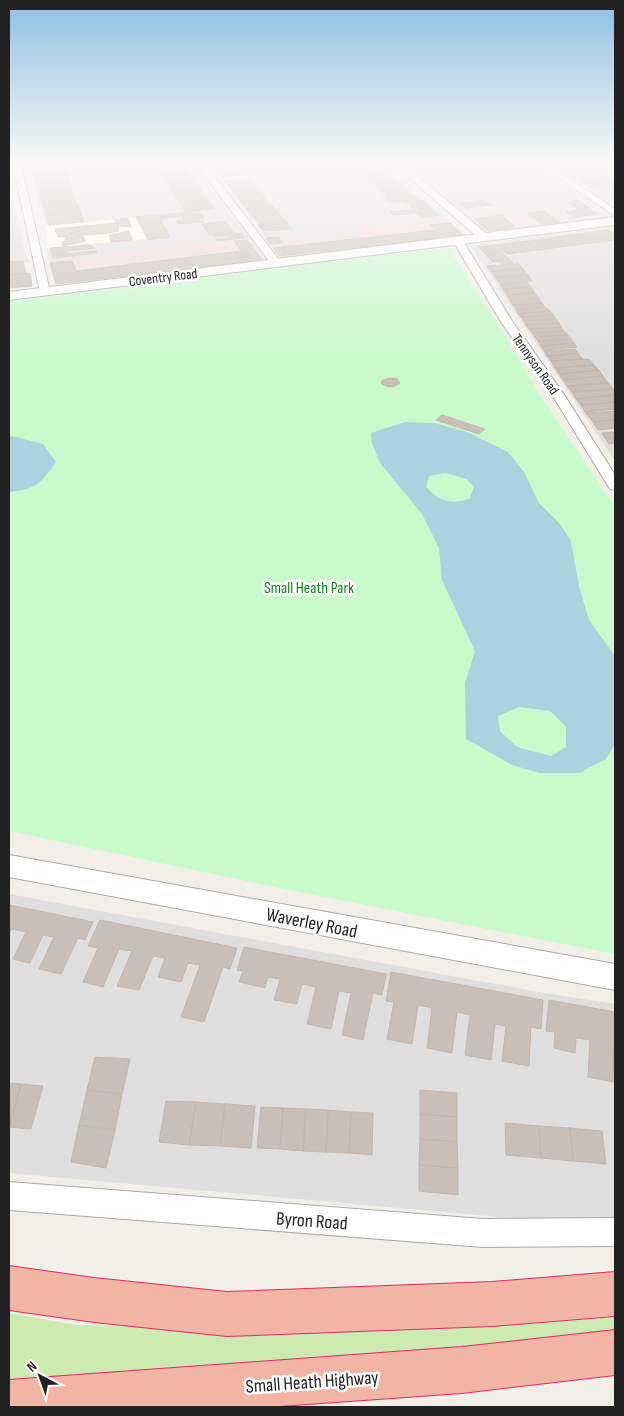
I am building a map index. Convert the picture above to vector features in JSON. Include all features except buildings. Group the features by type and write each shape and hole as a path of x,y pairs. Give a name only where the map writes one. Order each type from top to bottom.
{"highway":[{"path":"9,1288 94,1300 227,1314 492,1304 615,1294"},
{"name":"Small Heath Highway","path":"9,1403 462,1370 615,1352"}],"street":[{"path":"32,230 46,292"},
{"path":"251,230 276,263"},
{"path":"476,230 484,237"},
{"name":"Coventry Road","path":"9,296 544,230"},
{"name":"Tennyson Road","path":"458,241 507,322 557,393 615,486"},
{"name":"Waverley Road","path":"9,866 615,977"},
{"name":"Byron Road","path":"9,1196 483,1233 615,1232"}],"shaded area":[{"path":"9,230 20,230 29,262 9,265"},
{"path":"46,230 142,230 146,239 47,248"},
{"path":"142,230 243,230 249,238 49,261 47,248 146,238"},
{"path":"260,230 359,230 373,246 314,254 298,235 266,238"},
{"path":"358,230 460,230 467,236 373,246"},
{"path":"484,230 510,230 488,233"},
{"path":"590,230 615,230 615,461 470,245"},
{"path":"298,235 314,254 281,258 266,238"},
{"path":"249,238 266,261 56,284 49,261"},
{"path":"9,894 539,992 615,1004 615,1218 565,1223 9,1173"}],"green space":[{"name":"Small Heath Park","path":"448,248 490,311 539,393 615,507 615,954 289,890 9,831 9,302 284,266"},
{"path":"9,1313 77,1325 363,1332 615,1317 615,1339 251,1368 9,1383"}],"water":[{"path":"405,422 434,423 467,432 508,452 524,472 539,503 560,524 571,541 579,586 589,620 615,656 615,744 606,759 579,773 540,773 512,765 466,739 465,683 475,651 442,580 439,548 422,514 380,463 372,443 371,433","holes":["446,473 466,479 474,487 470,498 457,502 446,501 436,496 426,487 429,476","519,707 550,711 566,727 566,747 551,756 517,747 500,731 498,716"]},
{"path":"12,436 43,444 56,462 37,484 18,491 9,492 9,437"}]}
